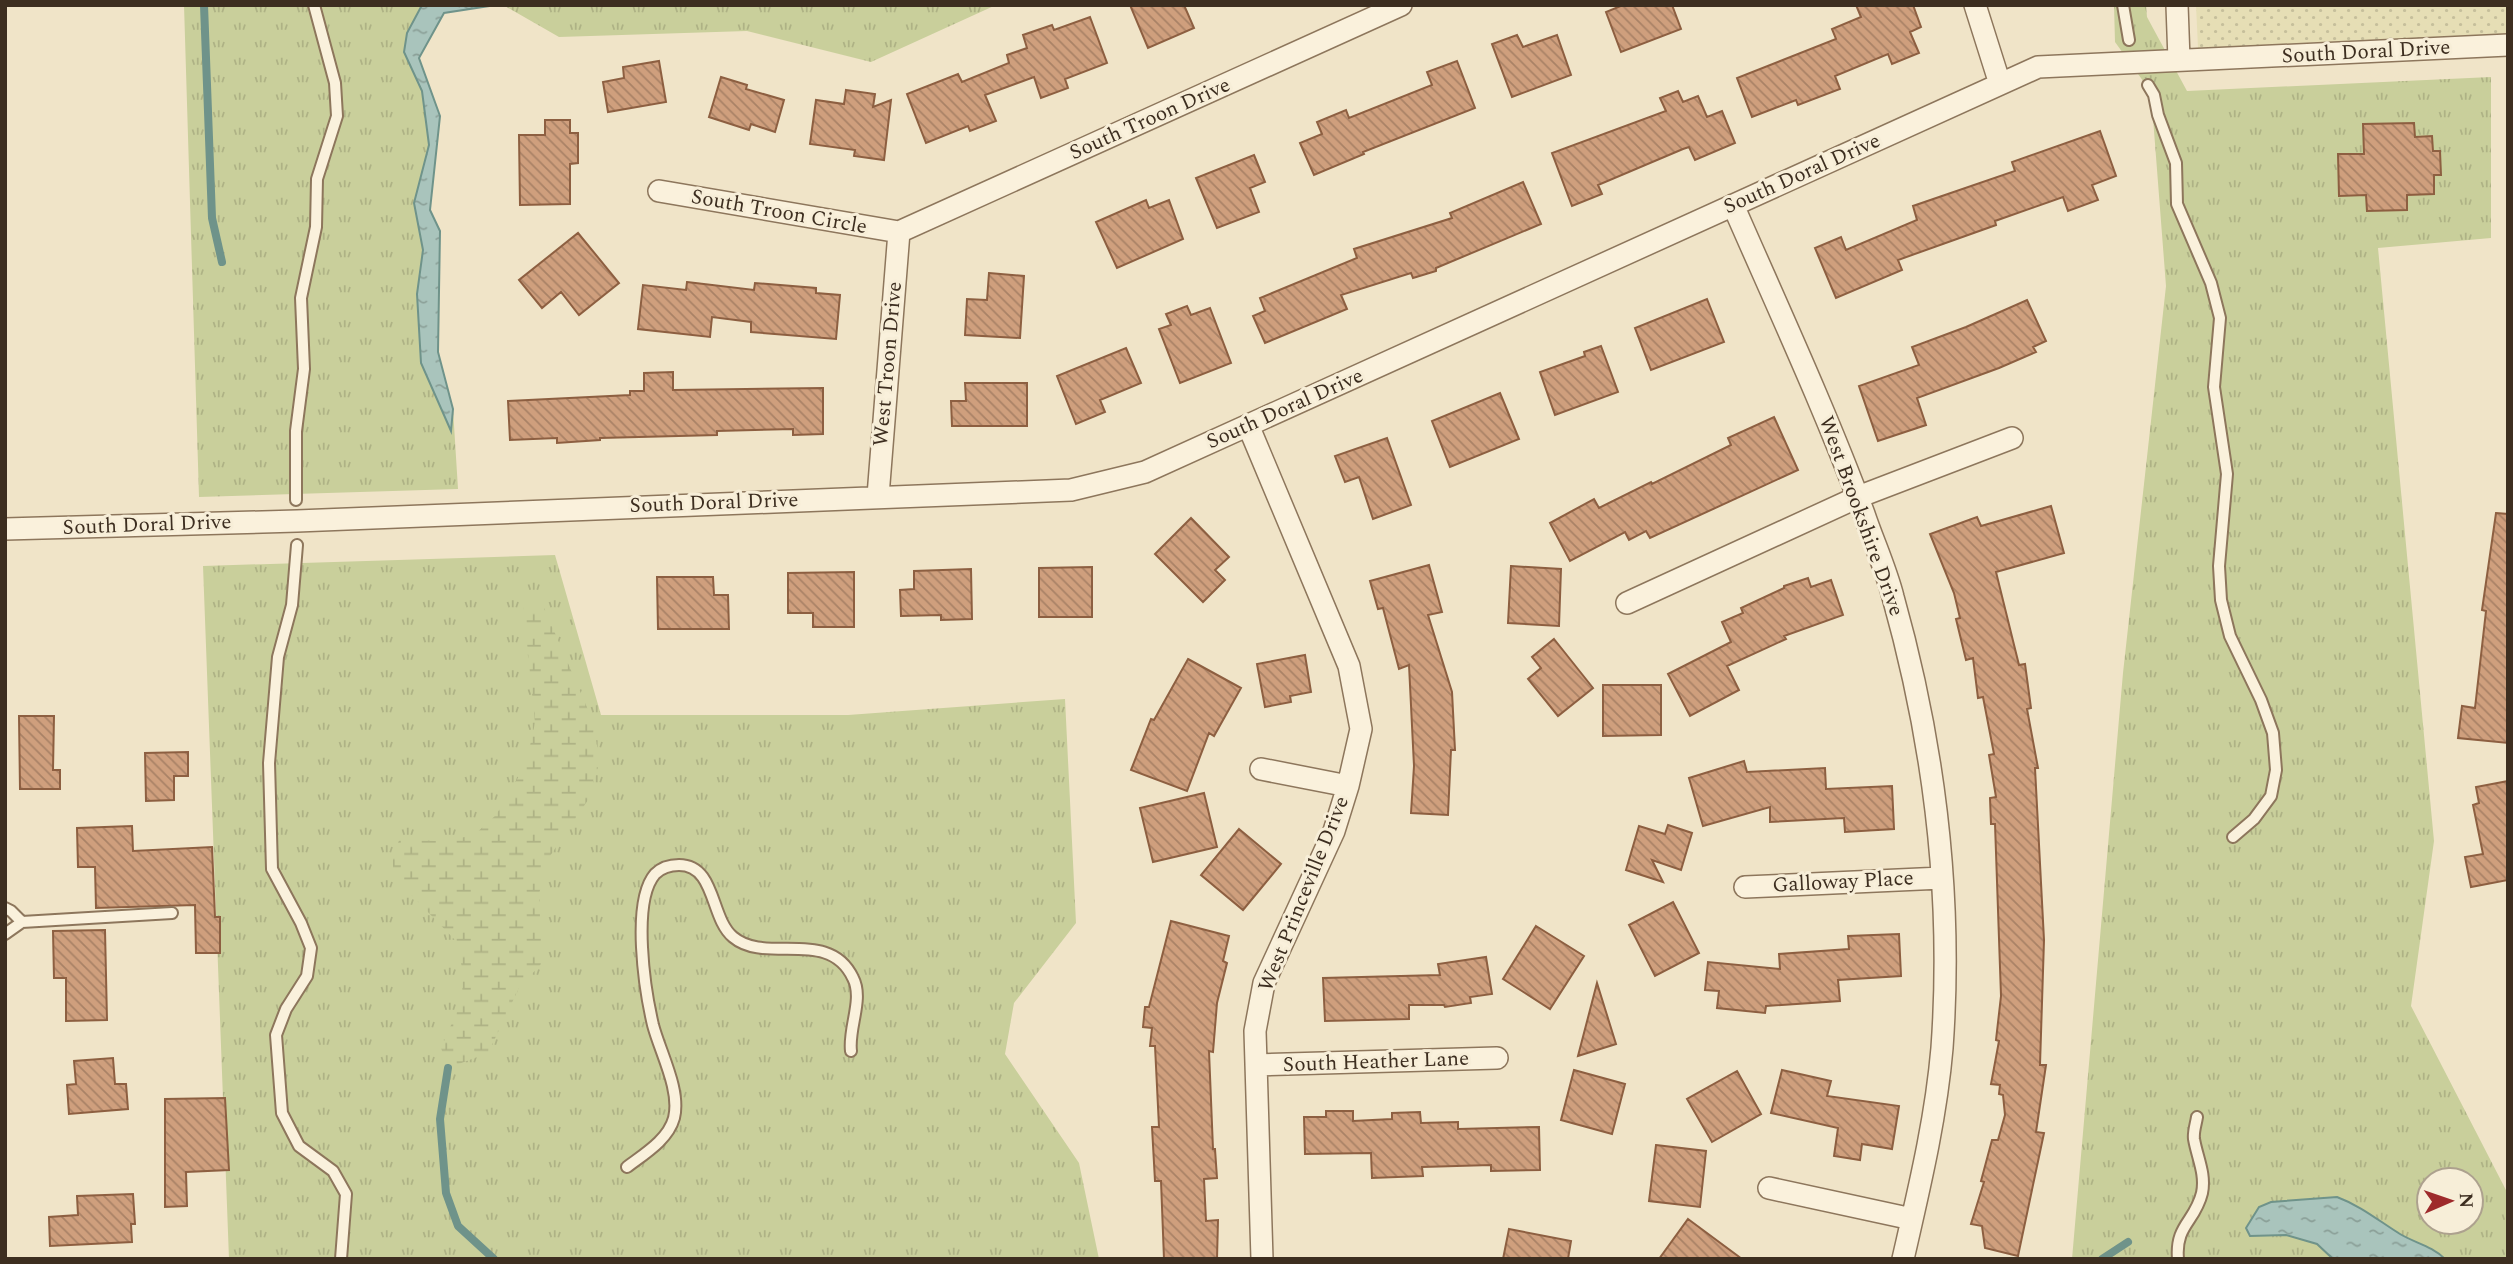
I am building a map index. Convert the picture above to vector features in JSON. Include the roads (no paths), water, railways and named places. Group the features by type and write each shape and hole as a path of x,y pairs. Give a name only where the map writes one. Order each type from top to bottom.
{"street":[{"name":"South Troon Drive","path":"900,232 1401,5"},
{"path":"1975,5 2000,84"},
{"path":"2177,5 2179,60"},
{"name":"South Doral Drive","path":"5,529 311,521 1071,490 1145,472 2038,67 2508,45"},
{"name":"South Troon Circle","path":"659,191 900,232"},
{"name":"West Brookshire Drive","path":"1733,205 1836,438 1893,595 1922,715 1936,803 1946,936 1942,1049 1928,1149 1903,1259"},
{"name":"West Troon Drive","path":"878,496 900,232"},
{"name":"West Princeville Drive","path":"1248,425 1349,666 1361,729 1334,831 1264,983 1255,1031 1262,1259"},
{"path":"1627,603 1857,497 2012,438"},
{"path":"1261,769 1348,786"},
{"name":"Galloway Place","path":"1745,887 1942,878"},
{"name":"South Heather Lane","path":"1256,1065 1497,1058"},
{"path":"1769,1188 1912,1219"}],"lane":[{"path":"296,500 296,431 304,369 301,298 316,227 317,179 337,116 335,83 314,5"},
{"path":"2123,5 2129,40"},
{"path":"2148,85 2154,95 2158,115 2176,163 2177,204 2211,283 2220,318 2214,387 2227,474 2219,566 2221,600 2230,636 2261,700 2273,733 2276,770 2271,796 2254,819 2233,837"},
{"path":"297,545 292,605 278,657 269,763 271,856 272,869 311,948 307,976 286,1009 276,1035 282,1112 299,1146 333,1171 346,1195 341,1259"},
{"path":"627,1167 664,1138 674,1117 673,1087 653,1024 645,976 642,929 646,890 656,874 668,865 686,865 705,878 720,917 733,937 754,946 815,949 838,958 853,978 857,996 849,1037 851,1051"},
{"path":"5,908 22,922"},
{"path":"5,934 22,922 172,914"},
{"path":"2178,1259 2179,1234 2193,1214 2202,1194 2203,1176 2193,1136 2197,1117"}],"water":[{"path":"422,5 496,5 444,13 419,58 440,116 430,210 440,231 438,352 453,409 451,431 421,363 417,294 423,250 414,203 429,145 422,91 404,52 407,33"},
{"path":"2337,1197 2445,1259 2333,1259 2317,1244 2286,1235 2250,1236 2246,1228 2259,1207 2271,1202"}],"waterway":[{"path":"204,5 212,218 222,262"},
{"path":"448,1068 440,1119 446,1193 458,1226 494,1259"},
{"path":"2102,1259 2128,1242"}]}
